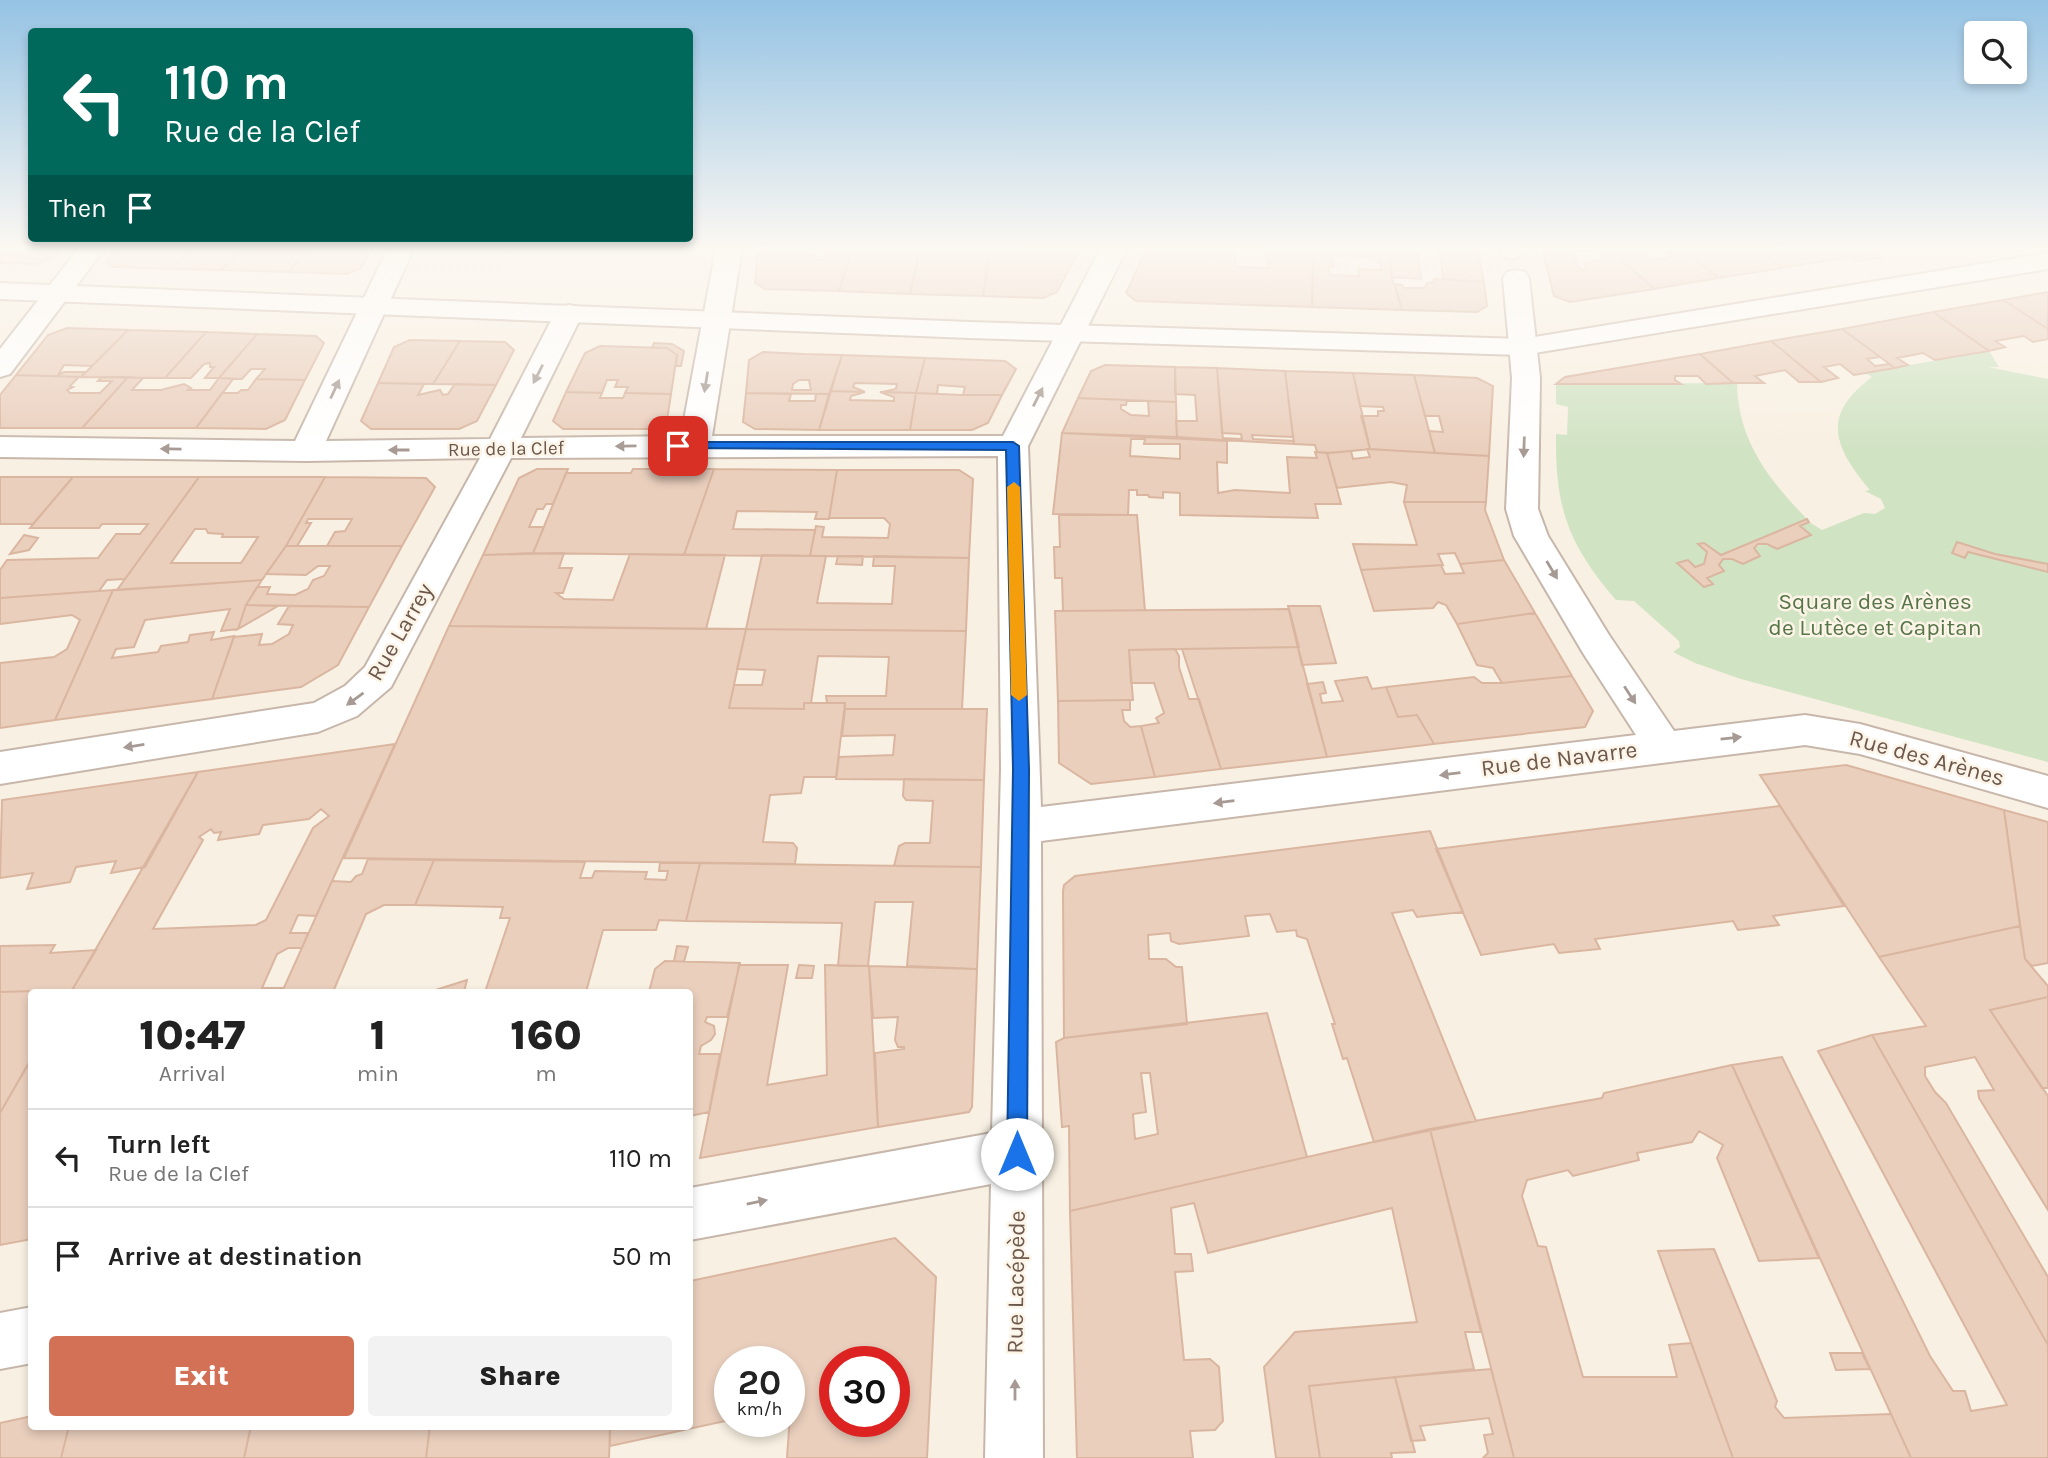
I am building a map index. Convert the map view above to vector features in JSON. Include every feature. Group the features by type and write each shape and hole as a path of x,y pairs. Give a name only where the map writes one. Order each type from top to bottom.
{"street":[{"path":"0,368 40,316"},
{"path":"306,451 369,316"},
{"name":"Rue Larrey","path":"0,768 318,717 350,703 378,677 567,316"},
{"path":"644,316 1522,347 1711,316"},
{"path":"695,446 718,316"},
{"name":"Rue Lacépède","path":"1014,1458 1021,769 1013,446 1080,316"},
{"name":"Rue de Navarre","path":"1020,827 1663,746 1531,536 1522,509 1526,384 1519,316"},
{"name":"Rue de la Clef","path":"0,447 306,451 695,446 1013,446"},
{"name":"Rue des Arènes","path":"1663,746 1805,730 1860,739 2048,792"},
{"path":"693,1213 1017,1154"},
{"path":"0,1341 28,1336"}],"green space":[{"name":"Square des Arènes de Lutèce et Capitan","path":"1989,351 1999,367 1988,367 2048,379 2048,564 1995,554 1958,542 1952,553 1964,558 1968,552 2048,572 2048,762 1741,679 1695,663 1673,652 1680,647 1679,641 1634,601 1616,600 1586,561 1568,524 1558,483 1556,434 1567,435 1568,407 1556,404 1556,384 1737,383 1743,423 1758,458 1780,489 1807,519 1721,555 1704,543 1699,544 1707,552 1704,564 1695,567 1687,560 1678,563 1704,587 1713,584 1707,578 1724,572 1719,565 1723,559 1756,546 1777,549 1811,535 1800,526 1809,522 1822,530 1864,513 1875,514 1885,508 1881,499 1865,491 1870,490 1848,459 1838,431 1839,418 1845,405 1872,377 1865,373"}],"building":[{"path":"1911,316 1939,316 1989,351 1935,360 1923,353 1897,358 1908,365 1895,368 1842,329"},
{"path":"1939,316 2028,316 2048,329 2048,339 2033,342 2024,336 1995,341 2005,347 1989,351"},
{"path":"2028,316 2048,316 2048,329"},
{"path":"67,328 128,330 92,366 64,365 58,375 64,372 85,372 81,377 16,375 48,335"},
{"path":"1842,329 1880,357 1867,359 1875,366 1889,364 1895,368 1854,375 1840,364 1824,367 1838,378 1821,382 1771,341"},
{"path":"128,330 206,332 165,378 81,377"},
{"path":"206,332 257,334 219,378 205,378 214,367 210,367 210,363 204,364 191,378 165,378"},
{"path":"257,334 316,336 324,343 305,380 256,379 265,369 251,369 242,379 219,378"},
{"path":"410,340 460,341 433,384 378,383 394,347"},
{"path":"460,341 505,342 514,350 496,385 433,384"},
{"path":"1771,341 1821,382 1799,382 1785,370 1755,376 1764,383 1733,383 1700,354"},
{"path":"654,343 672,344 684,351 681,366 676,366 677,355 667,348 652,348"},
{"path":"600,346 667,348 677,355 671,394 625,393 628,387 615,387 618,380 607,380 602,393 566,392 585,353"},
{"path":"763,352 842,355 829,394 746,393 749,360","holes":["799,380 809,380 811,390 792,390 793,384"]},
{"path":"1700,354 1733,383 1706,384 1698,376 1675,376 1675,380 1681,384 1556,384 1565,377"},
{"path":"842,355 925,358 916,393 882,392 896,389 897,384 855,383 853,387 865,392 831,391"},
{"path":"925,358 1005,361 1016,369 1002,395 963,395 965,387 938,385 937,394 916,393"},
{"path":"1105,365 1175,367 1176,402 1078,398 1091,371"},
{"path":"1175,367 1217,368 1223,440 1177,437 1176,421 1197,421 1195,395 1175,394"},
{"path":"1217,368 1285,371 1293,437 1252,435 1253,439 1294,441 1294,444 1223,440 1242,439 1241,434 1222,433"},
{"path":"1285,371 1353,373 1370,449 1330,453 1317,452 1315,445 1294,444"},
{"path":"1353,373 1414,375 1435,453 1370,449 1361,416 1378,416 1378,411 1384,411 1383,407 1360,406"},
{"path":"16,375 79,377 70,386 73,387 67,390 70,393 100,393 112,381 98,381 102,377 128,377 82,428 0,428 0,395"},
{"path":"1414,375 1477,378 1493,386 1489,456 1435,453 1429,431 1443,432 1439,416 1425,416"},
{"path":"128,377 143,378 132,390 161,390 184,384 191,388 188,390 210,390 219,378 233,379 196,428 82,428"},
{"path":"256,379 305,380 285,420 266,429 196,428 222,393 248,390"},
{"path":"378,383 424,384 418,395 440,390 443,395 448,394 455,384 496,385 477,421 459,429 371,429 361,421"},
{"path":"831,391 865,392 851,396 850,400 894,401 894,397 880,392 916,393 910,430 819,430"},
{"path":"566,392 602,393 600,398 623,398 625,393 671,394 667,420 651,429 563,429 553,421"},
{"path":"746,393 791,394 789,401 815,401 816,394 829,394 819,430 755,429 743,422"},
{"path":"916,393 1002,395 988,423 972,430 910,430"},
{"path":"1078,398 1127,400 1126,405 1121,405 1121,409 1131,415 1149,416 1148,401 1176,402 1177,437 1062,433"},
{"path":"1062,433 1227,441 1227,463 1217,462 1218,493 1235,490 1290,493 1287,457 1317,458 1315,452 1327,453 1341,504 1315,504 1318,518 1180,515 1180,493 1163,492 1163,498 1137,495 1137,490 1129,490 1128,515 1053,514","holes":["1131,439 1145,439 1144,444 1180,444 1180,459 1130,456"]},
{"path":"1367,449 1489,456 1486,502 1404,502 1407,485 1391,482 1337,488 1327,453 1351,451 1353,459 1370,457"},
{"path":"537,469 568,469 553,504 537,509 529,527 544,527 533,553 483,555 519,478"},
{"path":"633,469 714,469 684,555 533,553 566,473 631,473"},
{"path":"714,469 837,470 829,519 815,519 817,512 737,511 733,529 815,530 810,556 684,555"},
{"path":"837,470 959,470 973,479 969,558 810,556 816,526 824,527 822,537 888,538 890,524 884,518 829,518"},
{"path":"0,477 73,477 33,524 0,524"},
{"path":"73,477 199,477 125,579 107,580 99,591 0,598 0,570 7,560 98,558 116,534 140,534 148,524 102,524 99,528 30,528"},
{"path":"199,477 325,477 286,546 262,580 117,590","holes":["195,529 206,529 208,533 223,534 222,537 258,537 241,563 171,563"]},
{"path":"325,477 426,478 435,487 402,546 327,546 335,532 345,531 352,519 308,519 306,523 311,523 297,546 286,546"},
{"path":"1404,502 1486,502 1485,510 1504,560 1460,564 1455,553 1438,554 1443,565 1361,570 1353,544 1417,545"},
{"path":"1059,515 1137,515 1145,611 1063,611 1062,578 1055,578 1054,547 1060,547"},
{"path":"1807,519 1809,522 1800,526 1811,535 1777,549 1767,544 1758,544 1754,548 1760,556 1743,564 1732,559 1723,559 1719,565 1724,571 1707,578 1713,584 1704,587 1677,563 1688,560 1695,567 1704,564 1707,552 1698,544 1704,543 1721,555"},
{"path":"24,535 38,538 29,550 10,554"},
{"path":"1957,542 1995,554 2048,564 2048,572 1968,552 1965,558 1952,553"},
{"path":"286,546 402,546 369,607 246,605 257,587 270,587 267,594 295,595 308,589 313,580 324,576 330,566 318,566 306,575 266,574"},
{"path":"564,553 559,568 572,568 563,593 556,593 564,599 613,600 630,554 725,555 706,629 449,626 483,555"},
{"path":"762,555 826,556 817,603 892,604 895,566 873,566 874,556 969,558 966,631 746,629"},
{"path":"838,556 863,556 862,565 836,564"},
{"path":"1504,560 1535,613 1457,624 1446,605 1438,602 1433,608 1374,611 1361,570 1441,565 1445,574 1464,573 1460,564"},
{"path":"262,580 246,605 238,629 221,631 230,609 145,620 134,647 116,649 112,658 158,652 161,646 188,642 190,635 214,632 211,640 234,636 212,699 55,720 113,590"},
{"path":"113,590 55,720 0,728 0,663 54,657 67,649 80,620 72,615 0,624 0,598"},
{"path":"246,605 278,606 238,629"},
{"path":"289,606 369,607 338,665 301,687 212,699 234,637 262,634 259,645 272,644 289,634 293,625 278,624"},
{"path":"1288,606 1320,606 1336,663 1302,665"},
{"path":"1289,609 1299,647 1129,650 1133,700 1058,701 1055,611"},
{"path":"1535,613 1572,676 1502,683 1493,668 1477,665 1457,624"},
{"path":"449,626 746,629 729,708 804,709 804,703 845,703 836,777 804,777 801,793 770,795 763,842 793,843 797,848 795,864 344,858"},
{"path":"746,629 966,631 962,709 845,709 845,703 827,703 826,696 886,696 889,657 818,656 811,703 804,703 804,709 729,708 734,685 762,685 765,670 737,669"},
{"path":"1298,647 1327,757 1221,769 1182,649"},
{"path":"1175,649 1189,699 1199,699 1221,769 1155,777 1141,726 1159,723 1156,718 1164,713 1154,683 1131,683 1129,650"},
{"path":"1572,676 1593,711 1585,727 1434,744 1417,715 1398,717 1386,687 1474,677 1482,683 1502,683"},
{"path":"1367,677 1372,689 1386,687 1398,717 1417,715 1434,744 1327,757 1307,684 1323,682 1326,693 1320,694 1322,703 1343,701 1335,681"},
{"path":"1130,700 1130,710 1122,710 1124,721 1130,727 1141,726 1155,777 1091,784 1059,763 1058,701"},
{"path":"845,709 987,709 984,780 836,779 839,757 893,755 895,735 842,736"},
{"path":"395,744 316,916 298,915 290,933 308,933 302,948 288,948 277,954 262,988 283,989 73,989 198,772","holes":["321,809 329,816 313,828 266,920 256,925 153,929 203,840 199,837 211,829 214,833 221,832 218,840 259,834 263,825 309,819"]},
{"path":"1846,765 2004,810 2020,926 1879,957 1760,775"},
{"path":"198,772 145,867 111,873 116,861 76,867 70,882 27,889 33,873 0,878 2,800"},
{"path":"904,779 984,780 981,867 894,866 899,846 905,843 930,843 933,801 906,800 903,796"},
{"path":"1780,806 1844,906 1773,916 1779,925 1738,930 1733,921 1595,939 1600,949 1559,953 1554,944 1481,955 1436,849"},
{"path":"2004,810 2048,822 2048,963 2032,966 2025,959"},
{"path":"1430,831 1463,912 1417,917 1413,910 1392,913 1476,1121 1374,1142 1347,1058 1343,1059 1332,1024 1335,1024 1307,939 1297,936 1296,930 1277,932 1270,914 1245,916 1249,936 1179,944 1171,941 1170,933 1148,935 1149,959 1166,959 1176,967 1182,967 1187,1024 1064,1038 1063,891 1064,885 1075,876"},
{"path":"368,859 434,860 415,905 384,905 366,914 334,989 283,989 332,881 351,882 362,874"},
{"path":"434,860 585,862 580,878 592,878 595,871 647,872 645,879 666,880 668,871 659,871 660,863 700,863 686,921 659,920 656,930 603,930 587,989 486,989 510,918 500,918 503,907 415,905"},
{"path":"700,863 981,867 977,969 907,966 913,902 875,902 868,966 838,966 842,923 686,921"},
{"path":"2020,926 2025,959 2048,986 2048,997 1990,1010 2048,1096 2048,1210 1979,1098 1978,1091 1994,1090 1975,1057 1925,1067 1925,1076 1946,1103 2048,1277 2048,1345 1872,1035 1926,1026 1879,957"},
{"path":"55,945 50,953 96,950 73,989 0,992 0,946"},
{"path":"677,946 688,947 684,962 674,961"},
{"path":"665,961 740,963 727,1017 707,1017 705,1022 714,1026 715,1034 701,1046 699,1054 720,1054 709,1112 693,1115 693,989 650,989 655,969"},
{"path":"739,965 788,965 767,1085 827,1075 825,965 869,966 878,1127 700,1158"},
{"path":"799,965 814,966 812,978 796,978"},
{"path":"869,966 977,969 972,1107 969,1112 878,1127 875,1053 904,1047 898,1047 895,1040 898,1017 873,1018"},
{"path":"467,980 465,989 438,989"},
{"path":"28,991 28,1065 0,1113 0,992"},
{"path":"2048,997 2048,1088 2042,1088 1990,1010"},
{"path":"1267,1013 1307,1157 1070,1211 1069,1126 1062,1127 1056,1042 1064,1038","holes":["1141,1073 1150,1073 1158,1134 1135,1139 1133,1114 1146,1112"]},
{"path":"1872,1035 2048,1345 2048,1458 1911,1458 1732,1065 1782,1057 1930,1356 1953,1391 1965,1391 1971,1411 2007,1405 1818,1051"},
{"path":"28,1064 28,1240 0,1245 0,1113"},
{"path":"1732,1065 1819,1258 1759,1261 1717,1158 1723,1145 1699,1131 1692,1142 1637,1153 1639,1160 1573,1176 1568,1170 1527,1180 1522,1196 1538,1246 1546,1247 1583,1377 1677,1377 1669,1345 1691,1343 1733,1458 1514,1458 1430,1129 1602,1098 1604,1093"},
{"path":"1430,1129 1481,1332 1465,1332 1474,1369 1309,1386 1320,1458 1276,1458 1264,1367 1295,1332 1417,1322 1392,1208 1208,1253 1194,1203 1171,1208 1175,1254 1191,1254 1193,1271 1175,1272 1184,1360 1210,1359 1219,1367 1223,1421 1215,1430 1190,1431 1193,1458 1077,1458 1070,1211"},
{"path":"895,1238 936,1277 927,1458 787,1458 788,1437 805,1437 805,1346 714,1346 714,1423 693,1428 693,1280"},
{"path":"1714,1249 1777,1401 1775,1407 1784,1418 1891,1414 1911,1458 1733,1458 1658,1251"},
{"path":"1830,1353 1862,1353 1870,1369 1836,1370"},
{"path":"1491,1369 1514,1458 1483,1458 1488,1453 1484,1435 1493,1434 1489,1418 1420,1426 1425,1440 1411,1441 1395,1377"},
{"path":"1395,1377 1415,1452 1391,1453 1392,1458 1320,1458 1309,1386"},
{"path":"28,1417 28,1430 68,1430 61,1458 0,1458 0,1423"},
{"path":"68,1430 250,1430 244,1458 61,1458"},
{"path":"250,1430 430,1430 426,1458 244,1458"},
{"path":"430,1430 610,1430 609,1458 426,1458"},
{"path":"610,1430 684,1430 610,1446"}],"slow traffic":[{"path":"1014,487 1019,695"}],"route":[{"path":"678,446 1013,446 1021,769 1017,1154"}]}
